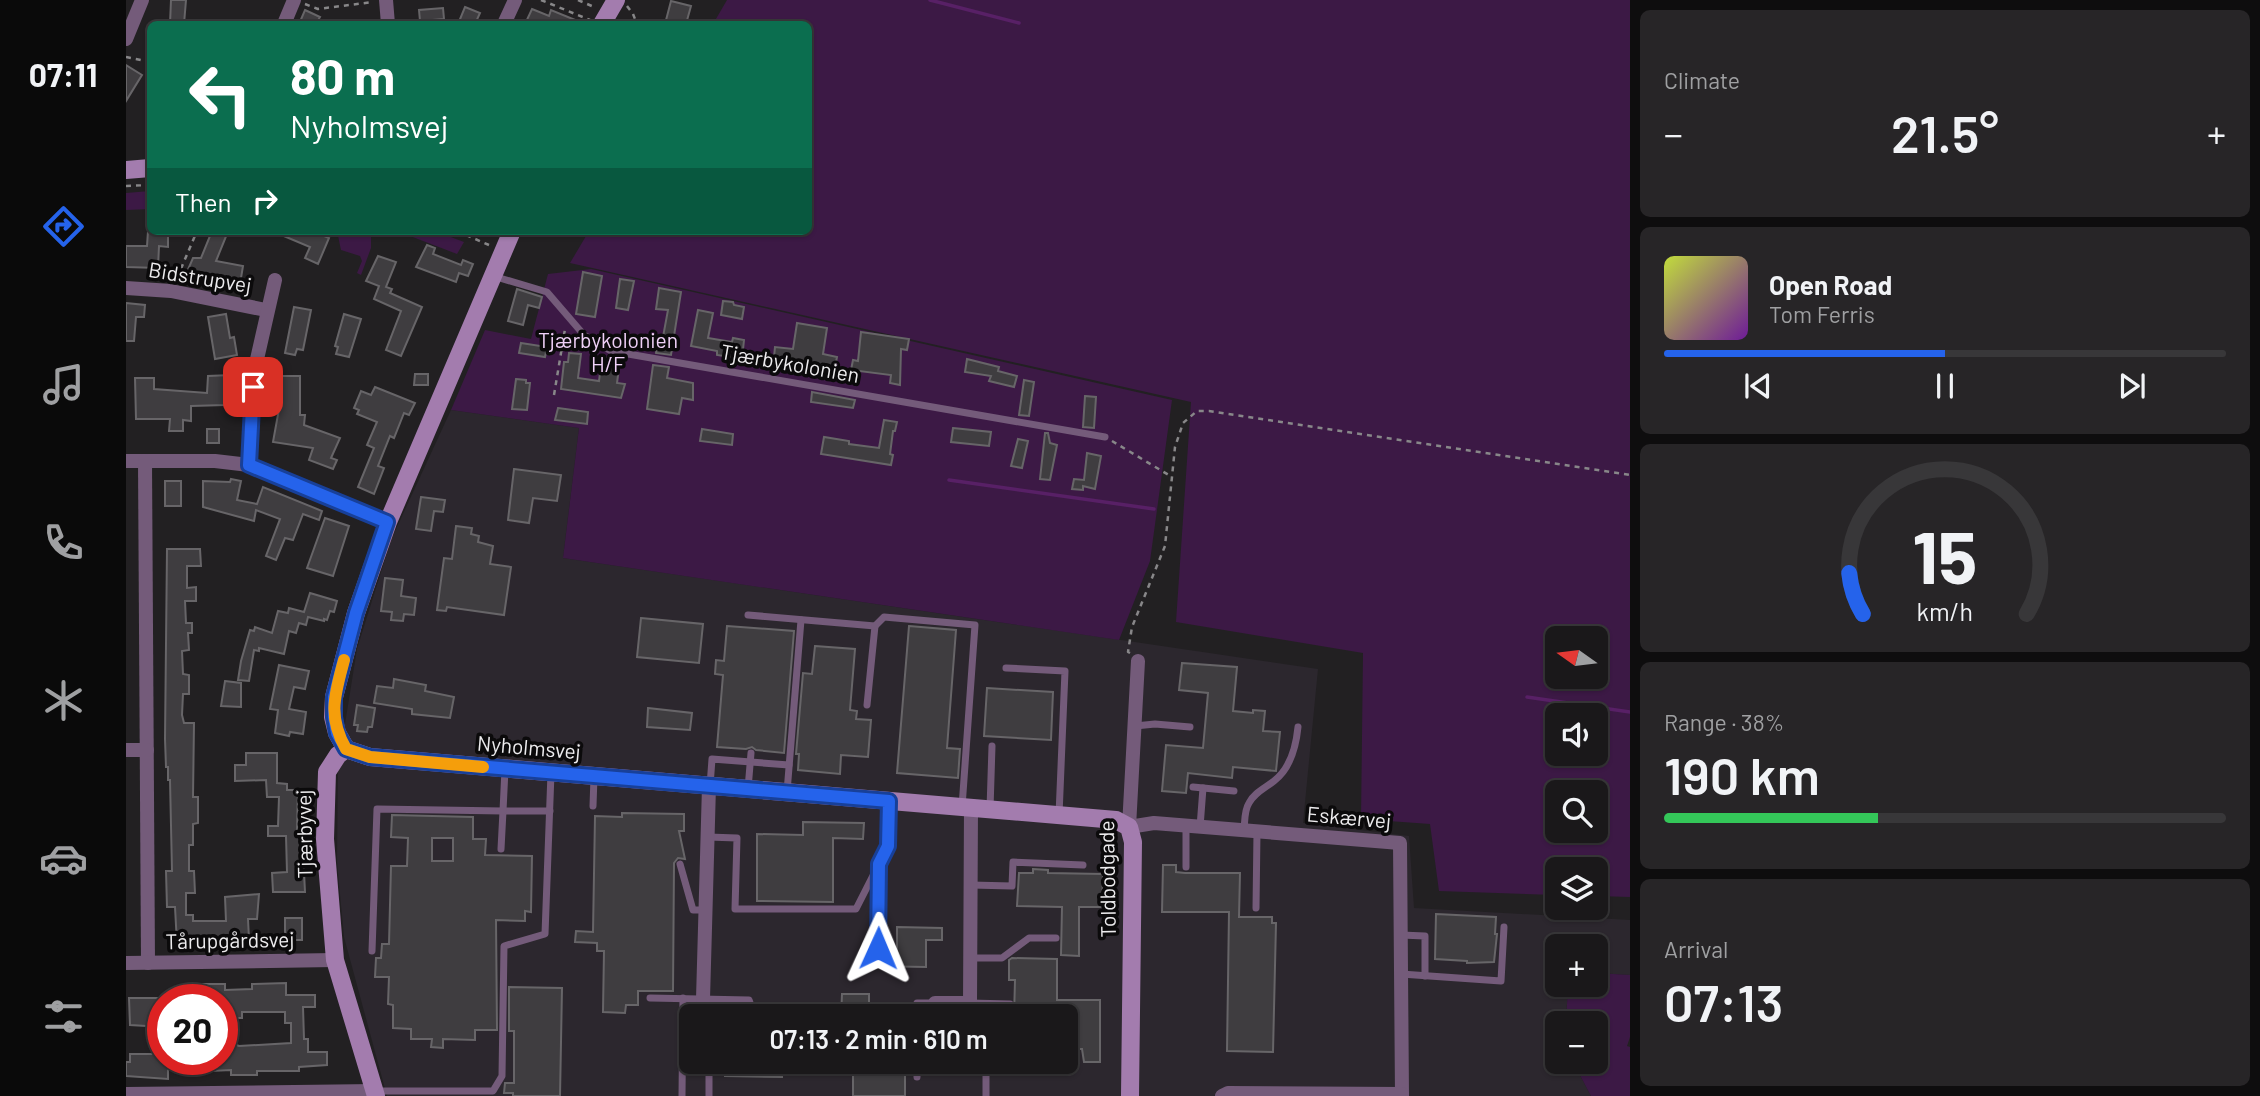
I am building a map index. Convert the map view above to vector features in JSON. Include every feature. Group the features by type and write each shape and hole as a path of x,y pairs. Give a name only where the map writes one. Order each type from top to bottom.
{"street":[{"path":"126,39 142,0"},
{"path":"285,21 295,0"},
{"path":"505,21 514,0"},
{"path":"381,1 387,21"},
{"path":"126,170 147,168"},
{"path":"346,749 337,733 334,697 356,613 387,522 507,237"},
{"name":"Bidstrupvej","path":"249,465 255,368 266,310 275,280"},
{"name":"Bidstrupvej","path":"126,288 171,291 266,310"},
{"path":"126,461 215,461 249,465 387,522"},
{"path":"145,461 148,963"},
{"name":"Toldbodgade","path":"1130,1096 1133,842 1129,827 1138,661"},
{"name":"Nyholmsvej","path":"346,749 370,757 1116,820 1129,827"},
{"name":"Tjærbyvej","path":"346,749 338,755 327,772 325,839 335,960 376,1093"},
{"path":"126,750 147,750"},
{"path":"703,999 709,786"},
{"path":"935,1003 970,1003 971,885 967,808"},
{"name":"Eskærvej","path":"1129,827 1154,823 1400,843 1402,1095 1228,1093 1222,1096"},
{"name":"Tårupgårdsvej","path":"126,963 335,960"},
{"path":"131,1095 376,1093"}],"lane":[{"name":"Tjærbykolonien","path":"492,276 547,292 584,335 611,351 1105,437"},
{"path":"748,615 875,626"},
{"path":"867,705 875,626 884,617 975,625 967,808"},
{"path":"786,793 801,620"},
{"path":"1006,668 1065,671 1059,816"},
{"path":"1134,726 1155,724 1190,727"},
{"path":"1256,908 1251,831 1246,809 1255,794 1280,776 1286,768 1295,749 1298,727"},
{"path":"990,810 992,746"},
{"path":"747,789 751,752"},
{"path":"709,786 712,759 789,765"},
{"path":"501,849 505,768"},
{"path":"376,1093 493,1091 502,1076 504,946 545,934 551,772"},
{"path":"593,806 594,776"},
{"path":"1193,788 1234,791"},
{"path":"1186,867 1203,788"},
{"path":"708,837 737,838 736,909 856,909 888,846 889,801"},
{"path":"372,951 377,809 550,811"},
{"path":"971,885 1012,886 1013,862 1083,865"},
{"path":"680,864 693,910 706,910"},
{"path":"878,948 879,864"},
{"path":"1401,974 1501,981 1504,927"},
{"path":"1401,935 1426,936 1425,976"},
{"path":"971,958 1002,958 1029,938 1056,938"},
{"path":"650,998 749,1000 750,1004"},
{"path":"682,1096 683,999"},
{"path":"703,999 706,1004"},
{"path":"918,1004 935,1003"},
{"path":"970,1003 1010,1004"},
{"path":"709,1074 709,1096"},
{"path":"986,1074 986,1096"}],"path":[{"path":"295,0 318,9 381,1"},
{"path":"543,0 609,12 630,7 636,21"},
{"path":"578,0 609,12"},
{"path":"126,57 147,62"},
{"path":"128,64 131,59"},
{"path":"126,186 147,185"},
{"path":"171,291 195,235"},
{"path":"554,395 567,315"},
{"path":"1138,661 1128,652 1132,627 1165,546 1175,447 1183,423 1197,411 1630,475"},
{"path":"1105,437 1172,477"}],"shaded area":[{"path":"451,410 579,428 563,558 1318,669 1303,823 1409,836 1414,908 1545,915 1545,920 1630,920 1630,975 1608,974 1608,934 1545,934 1545,997 1567,997 1567,1011 1545,1011 1545,1074 1579,1074 1591,1096 387,1096 344,937 337,862 338,768 357,649 391,540"}],"green space":[{"path":"727,0 1630,0 1630,897 1608,896 1608,857 1545,857 1545,895 1439,891 1430,824 1361,819 1363,653 1176,622 1191,402 570,263 587,235 812,235 812,21 715,21"},
{"path":"147,191 147,209 126,210 126,193"},
{"path":"338,235 371,235 371,248 361,275 357,273 362,261 360,256 341,250"},
{"path":"407,235 446,235 464,242 457,254"},
{"name":"Tjærbykolonien H/F","path":"591,269 1172,400 1150,561 1119,640 563,558 579,428 451,410 485,330 531,339 548,274"},
{"path":"1608,974 1630,975 1630,1037 1627,1046 1630,1047 1630,1096 1591,1096 1579,1074 1608,1074 1608,1011 1567,1011 1567,997 1608,997"}],"building":[{"path":"171,0 186,0 184,21 170,21"},
{"path":"671,1 691,6 687,21 666,21"},
{"path":"465,7 480,13 476,21 459,21"},
{"path":"443,8 444,19 420,21 419,10"},
{"path":"532,9 549,16 551,10 578,21 526,21"},
{"path":"305,10 320,17 318,21 300,21"},
{"path":"126,65 142,75 126,101"},
{"path":"148,235 168,235 168,247 159,246 158,268 126,267 126,246 147,246"},
{"path":"210,235 227,235 216,261 243,266 240,284 200,276 198,283 183,281 193,258 201,258"},
{"path":"282,235 322,235 329,238 318,264 305,258 310,247"},
{"path":"427,245 435,248 433,254 461,265 463,260 473,264 468,276 459,273 456,282 416,267"},
{"path":"378,256 396,262 386,287 392,289 390,293 422,307 401,356 386,350 401,311 374,299 379,286 366,281"},
{"path":"583,272 602,276 595,317 576,314"},
{"path":"620,279 634,281 628,310 616,308"},
{"path":"659,288 681,292 671,355 656,353 659,336 663,337 668,310 656,309"},
{"path":"517,289 542,297 539,308 528,305 523,325 508,321"},
{"path":"723,301 744,307 742,319 721,315"},
{"path":"126,303 145,305 144,317 136,317 134,341 126,341"},
{"path":"294,307 311,310 303,350 297,349 295,355 285,353"},
{"path":"698,310 713,313 708,338 732,342 733,338 744,340 742,359 717,355 717,351 691,346"},
{"path":"226,314 230,338 234,337 237,355 215,359 208,317"},
{"path":"344,314 361,319 349,357 336,354 338,347 335,346"},
{"path":"797,323 827,328 823,354 837,357 835,367 774,357 775,347 793,349"},
{"path":"861,332 909,339 907,350 901,349 900,385 890,383 891,375 851,370 853,360 858,361"},
{"path":"521,343 547,347 545,357 519,353"},
{"path":"569,353 581,354 578,378 599,381 602,357 620,360 617,383 625,384 621,398 561,389 564,362 568,362"},
{"path":"967,359 999,367 998,371 1017,376 1014,387 989,381 991,376 965,372"},
{"path":"653,365 669,367 667,378 693,383 693,400 682,398 679,414 647,409"},
{"path":"415,374 428,374 428,385 414,385"},
{"path":"231,375 231,389 225,389 225,405 191,406 191,421 183,420 183,431 169,431 170,419 136,419 135,378 154,378 154,389 207,393 208,376"},
{"path":"275,376 300,376 300,415 305,415 304,425 340,438 331,458 337,460 333,469 309,460 313,448 273,442 279,409 275,409"},
{"path":"516,379 530,383 527,410 512,409"},
{"path":"1024,380 1034,382 1029,416 1019,415"},
{"path":"375,387 415,403 409,415 404,413 394,438 390,436 378,466 384,468 374,494 358,487 374,448 367,445 377,422 357,414 359,410 354,408 361,391 371,395"},
{"path":"812,392 855,400 853,408 811,402"},
{"path":"1085,396 1096,397 1094,428 1083,427"},
{"path":"558,408 588,412 587,424 555,420"},
{"path":"884,420 897,422 893,431 891,465 821,454 824,437 879,448"},
{"path":"953,428 991,432 989,446 951,442"},
{"path":"207,429 219,429 219,443 207,443"},
{"path":"702,429 733,434 732,445 700,441"},
{"path":"1045,433 1048,433 1050,443 1057,445 1050,480 1040,479"},
{"path":"1018,439 1028,441 1022,468 1011,466"},
{"path":"1087,453 1101,456 1095,489 1083,486 1083,490 1072,489 1074,479 1084,480"},
{"path":"514,469 561,475 557,501 533,498 529,523 508,520"},
{"path":"231,479 241,481 237,500 257,504 263,487 322,511 319,520 303,514 293,540 285,538 276,560 266,556 280,519 256,510 254,521 203,507 203,481 230,482"},
{"path":"165,481 181,481 181,506 165,506"},
{"path":"421,497 445,500 443,512 434,511 431,531 416,529"},
{"path":"325,518 349,526 333,576 307,568"},
{"path":"456,526 472,528 471,534 479,536 478,542 493,546 490,564 511,567 504,615 447,607 446,611 437,610 444,558 452,559"},
{"path":"167,549 200,549 201,566 187,566 187,588 196,587 196,601 185,601 186,623 192,623 192,633 188,633 189,650 182,651 183,674 189,675 189,694 183,694 182,715 184,723 194,723 193,797 198,797 198,823 193,824 193,845 189,845 189,871 194,871 195,893 186,893 186,915 193,915 193,921 226,921 225,897 259,894 257,919 248,919 249,939 204,937 204,944 177,944 175,907 167,907 166,871 172,871 170,780 166,767 165,739"},
{"path":"385,578 403,580 401,596 416,598 414,615 404,614 403,621 391,620 392,612 381,611"},
{"path":"310,593 337,601 334,612 330,611 324,621 308,617 306,625 299,623 296,633 289,631 284,654 259,648 259,651 254,650 249,681 238,680 250,630 254,631 255,627 272,633 278,611 288,613 289,608 304,612"},
{"path":"641,618 703,624 699,663 637,657"},
{"path":"727,626 794,631 784,753 756,750 752,747 717,747 723,675 715,674 716,660 724,661"},
{"path":"909,626 956,630 947,748 960,749 958,778 897,773"},
{"path":"815,646 855,649 850,710 857,711 856,719 871,720 868,757 841,755 840,774 798,770 799,754 796,754 803,673 812,674"},
{"path":"1182,663 1237,667 1233,711 1265,711 1263,731 1280,732 1276,771 1233,767 1232,778 1188,773 1186,793 1162,791 1166,745 1203,748 1208,693 1179,690"},
{"path":"279,665 309,671 305,689 294,687 289,709 306,712 303,734 290,732 289,736 275,733 278,710 270,709"},
{"path":"394,679 426,685 425,691 454,697 450,718 412,714 412,709 374,703 377,686 393,688"},
{"path":"225,681 241,683 241,707 221,706"},
{"path":"987,688 1053,692 1051,740 984,736"},
{"path":"357,705 375,708 372,727 368,727 367,732 357,731 358,725 354,725"},
{"path":"648,708 692,713 690,730 647,727"},
{"path":"246,753 277,753 277,783 287,784 287,790 298,790 297,832 302,832 305,892 273,892 272,873 287,872 286,836 268,836 268,826 278,826 279,797 267,797 266,780 235,781 235,765 246,765"},
{"path":"622,813 684,814 684,831 679,831 685,859 678,858 674,863 673,991 638,991 638,1005 626,1005 625,1013 603,1012 604,951 597,951 597,943 575,942 576,931 593,932 595,816 622,817"},
{"path":"392,815 473,817 473,839 486,839 485,855 532,856 531,912 525,911 525,921 496,920 497,1030 475,1030 475,1040 443,1039 443,1048 431,1047 432,1039 411,1039 411,1029 393,1028 393,1005 388,1004 389,977 375,977 376,958 381,958 382,944 389,944 391,866 407,866 408,838 391,837","holes":["432,838 453,838 453,861 432,861"]},
{"path":"803,822 864,823 863,839 833,838 833,902 757,901 757,834 803,835"},
{"path":"1163,865 1176,865 1176,872 1185,873 1240,873 1239,917 1272,917 1272,923 1276,923 1273,1052 1227,1051 1229,912 1162,912"},
{"path":"1033,869 1048,870 1048,873 1103,874 1102,907 1079,907 1079,956 1061,955 1062,907 1017,906 1019,873 1033,873"},
{"path":"1436,914 1496,917 1494,962 1467,963 1435,959"},
{"path":"285,918 302,918 302,940 285,940"},
{"path":"897,927 942,928 942,940 926,940 926,967 870,966 870,954 897,954"},
{"path":"1057,959 1057,1000 1100,1000 1100,1062 1084,1062 1082,1049 1078,1049 1078,1004 1014,1004 1015,980 1009,980 1009,960"},
{"path":"286,983 286,995 315,995 315,1007 303,1007 304,1039 308,1039 308,1052 327,1052 327,1065 299,1067 299,1071 257,1071 257,1075 238,1075 238,1046 291,1043 291,1023 285,1023 285,1012 242,1012 242,1018 238,1018 238,990 252,989 252,984"},
{"path":"509,987 562,988 560,1096 513,1096 513,1093 504,1093 505,1083 514,1083 514,1031 509,1031"},
{"path":"842,994 869,994 869,1004 842,1004"},
{"path":"129,998 147,998 147,1026 130,1025"},
{"path":"130,1054 147,1054 147,1075 168,1075 168,1079 126,1076 126,1062 130,1062"},
{"path":"725,1074 782,1074 782,1077"},
{"path":"853,1074 905,1074 905,1096 853,1096"}],"waterway":[{"path":"930,0 1019,23"},
{"path":"949,480 1154,509"},
{"path":"1527,697 1630,712"}],"slow traffic":[{"path":"344,660 334,697 334,717 337,733 346,749 370,757 483,767"}],"route":[{"path":"253,387 249,465 387,522 356,613 334,697 337,733 346,749 370,757 889,801 888,846 879,864 878,948"}]}
